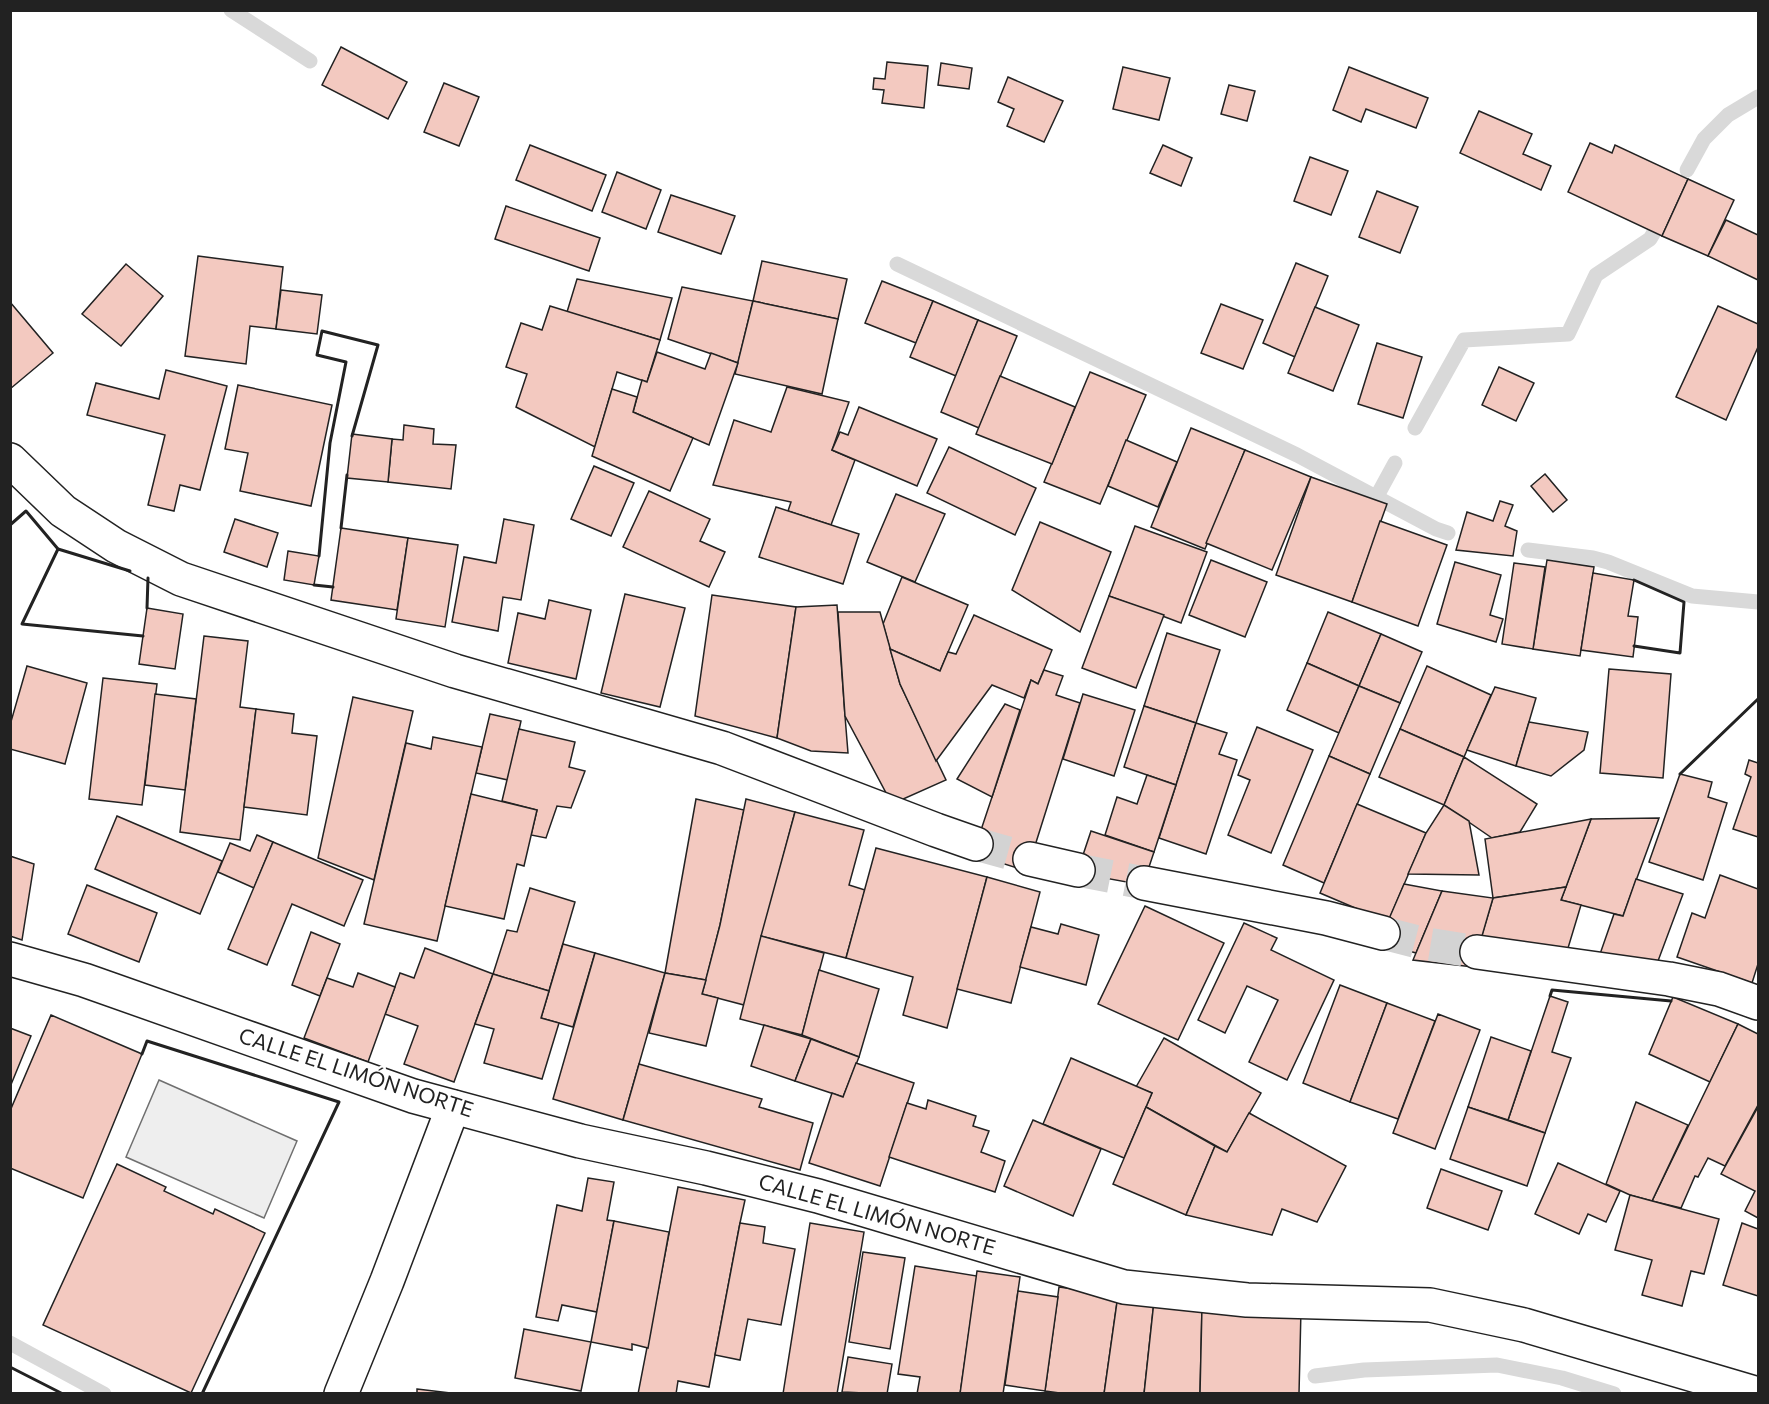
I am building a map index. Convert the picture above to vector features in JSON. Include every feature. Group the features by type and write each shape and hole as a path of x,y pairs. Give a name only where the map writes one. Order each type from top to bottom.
{"street":[{"path":"10,460 63,511 116,546 181,579 276,613 455,671 722,748 976,844"},
{"path":"1030,859 1078,870"},
{"path":"1144,883 1326,918 1383,933"},
{"path":"1477,952 1669,979 1719,989 1758,1003"},
{"name":"CALLE EL LIMÓN NORTE","path":"10,959 84,980 413,1096 580,1141 706,1168 818,1196 1124,1287 1247,1300 1430,1305 1524,1324 1758,1394"},
{"path":"341,1394 453,1107"}],"shaded area":[{"path":"159,1080 297,1141 264,1218 126,1157"}],"building":[{"path":"341,47 407,82 388,119 322,85"},
{"path":"887,62 928,66 924,108 882,103 884,90 873,89 874,78 885,79"},
{"path":"941,63 972,68 969,89 938,85"},
{"path":"1123,67 1170,78 1159,120 1113,109"},
{"path":"1349,67 1428,98 1416,128 1366,109 1361,122 1333,110"},
{"path":"1008,77 1063,101 1044,142 1007,126 1014,109 998,102"},
{"path":"444,83 479,97 459,146 424,132"},
{"path":"1229,85 1255,91 1247,121 1221,114"},
{"path":"1479,111 1532,134 1523,154 1551,166 1541,190 1460,153"},
{"path":"1590,143 1612,153 1615,145 1688,179 1662,236 1568,192"},
{"path":"530,145 606,175 592,211 516,180"},
{"path":"1163,145 1192,158 1181,186 1150,173"},
{"path":"1310,157 1348,171 1331,215 1294,201"},
{"path":"617,172 661,190 646,229 602,212"},
{"path":"1688,179 1734,200 1708,256 1662,236"},
{"path":"1377,191 1418,207 1400,253 1359,237"},
{"path":"671,195 735,216 721,254 658,232"},
{"path":"506,206 600,238 589,271 495,239"},
{"path":"1726,220 1758,235 1758,280 1708,256"},
{"path":"198,256 283,267 276,329 250,326 246,364 185,356"},
{"path":"762,261 847,279 838,319 753,301"},
{"path":"1296,263 1328,276 1295,357 1263,343"},
{"path":"126,264 163,296 121,346 82,314"},
{"path":"577,279 672,298 660,340 567,312"},
{"path":"882,281 933,301 916,343 865,323"},
{"path":"682,287 753,301 738,363 668,339"},
{"path":"281,290 322,295 317,334 276,329"},
{"path":"753,301 838,319 822,394 735,374"},
{"path":"933,301 978,320 956,376 910,357"},
{"path":"10,302 53,353 10,389"},
{"path":"1221,304 1263,320 1243,369 1201,353"},
{"path":"550,306 660,340 647,382 617,372 595,447 516,407 527,374 506,367 521,323 542,330"},
{"path":"1718,306 1758,324 1758,347 1726,420 1676,397"},
{"path":"1315,307 1359,325 1333,391 1288,373"},
{"path":"978,320 1017,336 979,428 941,412"},
{"path":"1377,343 1422,357 1403,418 1358,404"},
{"path":"657,352 705,369 711,353 738,363 709,445 633,412 642,380 647,382"},
{"path":"1499,367 1534,383 1516,421 1482,405"},
{"path":"166,370 227,386 200,490 180,485 174,511 148,505 165,435 87,415 96,383 159,399"},
{"path":"1090,372 1146,395 1100,504 1044,482"},
{"path":"1000,376 1075,407 1052,464 976,434"},
{"path":"238,385 332,405 311,506 240,491 248,453 225,449"},
{"path":"787,387 849,402 832,450 855,460 831,525 788,511 791,502 713,485 734,420 771,432"},
{"path":"612,389 637,397 633,412 693,438 670,491 592,456"},
{"path":"859,407 937,439 917,486 832,450 840,432 848,435"},
{"path":"404,425 434,429 433,444 456,445 451,489 388,482 392,439 403,440"},
{"path":"1191,428 1245,450 1205,549 1151,527"},
{"path":"352,434 392,439 388,482 347,478"},
{"path":"1126,440 1177,462 1158,507 1108,486"},
{"path":"949,447 1036,488 1015,535 927,493"},
{"path":"1245,450 1311,477 1272,570 1206,543"},
{"path":"594,466 634,483 611,536 571,519"},
{"path":"1545,474 1567,500 1553,512 1531,486"},
{"path":"1311,477 1387,504 1352,602 1276,575"},
{"path":"649,491 710,519 700,541 725,552 709,587 623,547"},
{"path":"896,494 945,514 915,582 867,562"},
{"path":"1500,501 1513,505 1505,526 1517,531 1513,556 1456,550 1467,512 1493,521"},
{"path":"776,507 859,534 843,584 759,557"},
{"path":"235,519 278,533 267,567 224,552"},
{"path":"504,519 534,525 521,600 503,597 498,631 452,622 464,557 496,563"},
{"path":"1380,521 1447,545 1418,626 1352,602"},
{"path":"1040,522 1111,552 1080,632 1012,590"},
{"path":"1135,526 1207,552 1181,623 1109,596"},
{"path":"341,528 408,538 397,610 331,600"},
{"path":"408,538 458,545 445,627 396,619"},
{"path":"288,551 319,556 314,585 284,580"},
{"path":"1211,560 1267,582 1245,637 1189,615"},
{"path":"1547,560 1594,567 1580,656 1533,649"},
{"path":"1455,562 1501,575 1490,615 1503,619 1496,642 1437,624"},
{"path":"1514,563 1545,567 1533,649 1502,644"},
{"path":"1593,573 1634,580 1628,616 1638,617 1633,657 1581,650"},
{"path":"902,577 968,605 940,671 890,649 883,624"},
{"path":"625,594 685,608 660,707 601,693"},
{"path":"712,595 796,607 777,738 695,716"},
{"path":"1109,596 1164,615 1136,688 1082,668"},
{"path":"549,600 591,610 576,679 508,663 518,613 545,619"},
{"path":"837,605 848,753 811,751 777,738 796,607"},
{"path":"147,608 183,614 175,669 139,664"},
{"path":"838,612 880,612 900,684 946,780 892,804 845,716"},
{"path":"1328,612 1381,634 1359,686 1307,663"},
{"path":"974,615 1052,650 1038,684 1031,680 1024,698 992,685 936,761 900,684 890,649 940,671 948,652 956,654"},
{"path":"1167,633 1220,650 1196,723 1144,706"},
{"path":"1381,634 1422,652 1400,703 1359,686"},
{"path":"204,636 248,641 240,707 256,709 240,840 180,832"},
{"path":"1307,663 1359,686 1339,733 1287,710"},
{"path":"27,666 87,683 65,764 10,749 10,725"},
{"path":"1427,666 1491,695 1464,757 1400,729"},
{"path":"1609,669 1671,674 1663,778 1600,773"},
{"path":"1044,670 1063,676 1056,695 1080,703 1027,871 973,854 1031,680 1038,684"},
{"path":"103,678 157,684 142,805 89,799"},
{"path":"1359,686 1400,703 1370,774 1329,756"},
{"path":"1495,687 1536,698 1516,766 1467,750"},
{"path":"155,694 196,699 185,790 145,785"},
{"path":"1083,694 1135,710 1114,776 1063,759"},
{"path":"353,697 413,711 374,880 318,858"},
{"path":"1005,704 1020,710 992,797 957,779"},
{"path":"1144,706 1196,723 1176,785 1124,767"},
{"path":"256,709 294,714 292,733 317,736 307,815 244,807"},
{"path":"490,714 521,721 508,780 476,773"},
{"path":"1529,722 1588,732 1584,750 1551,776 1516,766"},
{"path":"1196,723 1227,733 1219,754 1237,760 1206,854 1159,838"},
{"path":"1257,727 1313,750 1271,853 1228,835 1250,780 1238,775"},
{"path":"519,729 575,742 569,767 585,771 571,808 557,806 546,838 531,835 537,810 502,801"},
{"path":"1400,729 1464,757 1444,805 1379,777"},
{"path":"433,737 482,747 437,941 364,924 406,743 431,749"},
{"path":"1329,756 1370,774 1324,883 1283,865"},
{"path":"1464,757 1537,804 1520,832 1492,838 1444,805"},
{"path":"1749,760 1758,763 1758,837 1733,829 1751,777 1745,774"},
{"path":"1680,774 1712,782 1708,797 1727,803 1703,880 1649,862"},
{"path":"1147,775 1176,785 1154,852 1105,835 1117,797 1137,804"},
{"path":"471,794 537,810 524,866 517,864 504,919 445,906"},
{"path":"696,799 744,810 706,980 665,973"},
{"path":"746,799 795,812 744,1005 702,994 720,925"},
{"path":"1357,804 1426,833 1388,922 1320,893"},
{"path":"1444,805 1469,821 1479,875 1408,874 1426,833"},
{"path":"795,812 864,830 849,885 865,890 846,958 761,936"},
{"path":"117,816 222,861 200,914 95,869"},
{"path":"1659,818 1623,916 1561,900 1591,819"},
{"path":"1591,819 1566,887 1493,898 1485,839"},
{"path":"1091,831 1154,852 1143,885 1077,873"},
{"path":"257,835 273,842 254,888 218,872 230,843 250,851"},
{"path":"273,842 363,880 344,926 292,904 267,965 228,949"},
{"path":"876,848 987,877 947,1028 903,1015 913,977 846,958"},
{"path":"10,856 34,864 22,940 10,936"},
{"path":"1720,875 1758,889 1758,964 1752,983 1677,957 1692,913 1705,918"},
{"path":"987,877 1040,892 1011,1003 957,989"},
{"path":"1636,879 1683,894 1658,961 1600,954 1614,914 1623,916"},
{"path":"1404,884 1442,891 1416,953 1379,942"},
{"path":"87,885 157,913 139,962 68,934"},
{"path":"1566,887 1561,900 1581,905 1565,958 1478,948 1493,898"},
{"path":"530,888 575,902 549,991 493,974 507,930 517,932"},
{"path":"1442,891 1493,898 1473,967 1413,960"},
{"path":"1145,906 1224,943 1178,1040 1098,1004"},
{"path":"1244,923 1277,938 1271,950 1334,980 1287,1080 1249,1062 1278,1000 1247,986 1225,1033 1198,1020"},
{"path":"1061,924 1099,935 1086,985 1020,967 1031,927 1058,934"},
{"path":"311,932 340,944 320,996 292,985"},
{"path":"761,936 824,953 802,1035 740,1019"},
{"path":"563,944 595,953 573,1027 541,1018"},
{"path":"425,948 493,974 454,1082 404,1064 418,1026 385,1014 400,973 414,978"},
{"path":"595,953 665,973 623,1120 553,1099"},
{"path":"819,970 879,989 859,1057 802,1035"},
{"path":"358,973 395,987 368,1062 304,1038 327,978 353,987"},
{"path":"665,973 706,980 702,994 718,998 706,1046 649,1033"},
{"path":"493,974 549,991 541,1018 559,1023 542,1079 484,1063 494,1029 475,1024"},
{"path":"1340,985 1387,1003 1350,1102 1303,1083"},
{"path":"1550,996 1568,1002 1552,1052 1571,1058 1545,1133 1508,1120"},
{"path":"1673,997 1738,1024 1710,1082 1649,1054"},
{"path":"1387,1003 1435,1021 1398,1119 1350,1102"},
{"path":"1438,1014 1480,1030 1435,1149 1393,1133"},
{"path":"51,1015 142,1054 83,1198 10,1168 10,1111"},
{"path":"1738,1024 1758,1034 1758,1105 1725,1166 1708,1158 1698,1177 1695,1176 1681,1208 1652,1201"},
{"path":"764,1025 811,1039 795,1081 751,1066"},
{"path":"10,1028 31,1036 10,1087"},
{"path":"1491,1037 1531,1051 1508,1120 1468,1107"},
{"path":"1164,1038 1261,1093 1227,1152 1146,1107 1152,1093 1136,1087"},
{"path":"811,1039 859,1057 843,1097 795,1081"},
{"path":"1071,1058 1152,1093 1124,1158 1043,1124"},
{"path":"856,1063 914,1083 880,1186 809,1163 832,1093 843,1097"},
{"path":"639,1064 762,1099 759,1107 813,1123 800,1170 623,1120"},
{"path":"928,1100 976,1116 973,1126 989,1131 981,1152 1005,1161 995,1192 889,1157 907,1103 926,1109"},
{"path":"1636,1102 1688,1125 1652,1201 1630,1195 1606,1184"},
{"path":"1146,1107 1215,1146 1186,1215 1113,1184"},
{"path":"1468,1107 1545,1133 1527,1186 1450,1159"},
{"path":"1758,1107 1758,1218 1745,1211 1755,1191 1721,1174"},
{"path":"1249,1113 1346,1166 1317,1222 1282,1209 1272,1235 1186,1215 1215,1146 1227,1152"},
{"path":"1033,1120 1101,1149 1073,1216 1004,1186"},
{"path":"1558,1163 1620,1191 1606,1222 1588,1214 1579,1234 1535,1214"},
{"path":"117,1164 166,1187 164,1191 213,1214 215,1209 265,1233 191,1393 43,1325"},
{"path":"1441,1169 1502,1191 1488,1230 1427,1208"},
{"path":"588,1178 614,1182 607,1220 614,1221 597,1312 562,1305 558,1321 536,1317 557,1205 582,1211"},
{"path":"678,1187 745,1200 709,1387 678,1381 676,1394 638,1394"},
{"path":"1630,1195 1719,1219 1704,1274 1691,1271 1682,1306 1642,1295 1652,1260 1615,1250"},
{"path":"614,1221 669,1232 648,1348 632,1344 632,1350 591,1342"},
{"path":"740,1223 765,1227 763,1243 795,1249 781,1325 748,1319 740,1360 715,1355"},
{"path":"810,1223 864,1232 837,1394 783,1394"},
{"path":"1742,1223 1758,1229 1758,1296 1723,1285"},
{"path":"863,1252 905,1258 890,1349 849,1342"},
{"path":"915,1266 977,1276 960,1394 917,1394 920,1377 898,1374"},
{"path":"977,1271 1020,1277 1003,1394 960,1394"},
{"path":"1059,1287 1118,1295 1104,1394 1067,1394 1045,1391"},
{"path":"1018,1291 1058,1297 1045,1391 1005,1385"},
{"path":"1118,1295 1154,1301 1144,1394 1104,1394"},
{"path":"1154,1301 1202,1306 1200,1394 1144,1394"},
{"path":"1202,1306 1301,1309 1299,1394 1200,1394"},
{"path":"524,1329 591,1342 581,1391 515,1378"},
{"path":"848,1357 892,1364 887,1394 842,1392"},
{"path":"417,1389 459,1394 417,1394"}],"waterway":[{"path":"231,10 310,61"},
{"path":"1687,170 1704,139 1728,115 1758,97"},
{"path":"1415,428 1464,340 1568,334 1596,275 1650,239 1653,234"},
{"path":"897,264 1297,455 1436,529 1448,533"},
{"path":"1377,496 1395,463"},
{"path":"1528,550 1608,562 1692,596 1758,602"},
{"path":"10,1343 104,1394"},
{"path":"1315,1376 1364,1370 1497,1365 1562,1378 1614,1394"}],"tunnel":[{"path":"976,844 1030,859"},
{"path":"1078,870 1144,883"},
{"path":"1383,933 1422,943 1477,952"}],"wall":[{"path":"319,556 330,443 346,362 317,355 322,331 378,345 352,436"},
{"path":"341,528 347,475"},
{"path":"10,525 26,511 58,549 130,571"},
{"path":"58,549 22,624 143,636"},
{"path":"147,608 148,578"},
{"path":"1634,580 1684,602 1680,653 1634,646"},
{"path":"314,585 333,587"},
{"path":"1680,774 1758,699"},
{"path":"1550,996 1552,990 1671,1001"},
{"path":"142,1054 147,1041 339,1102 202,1394"},
{"path":"10,1367 63,1394"}]}
